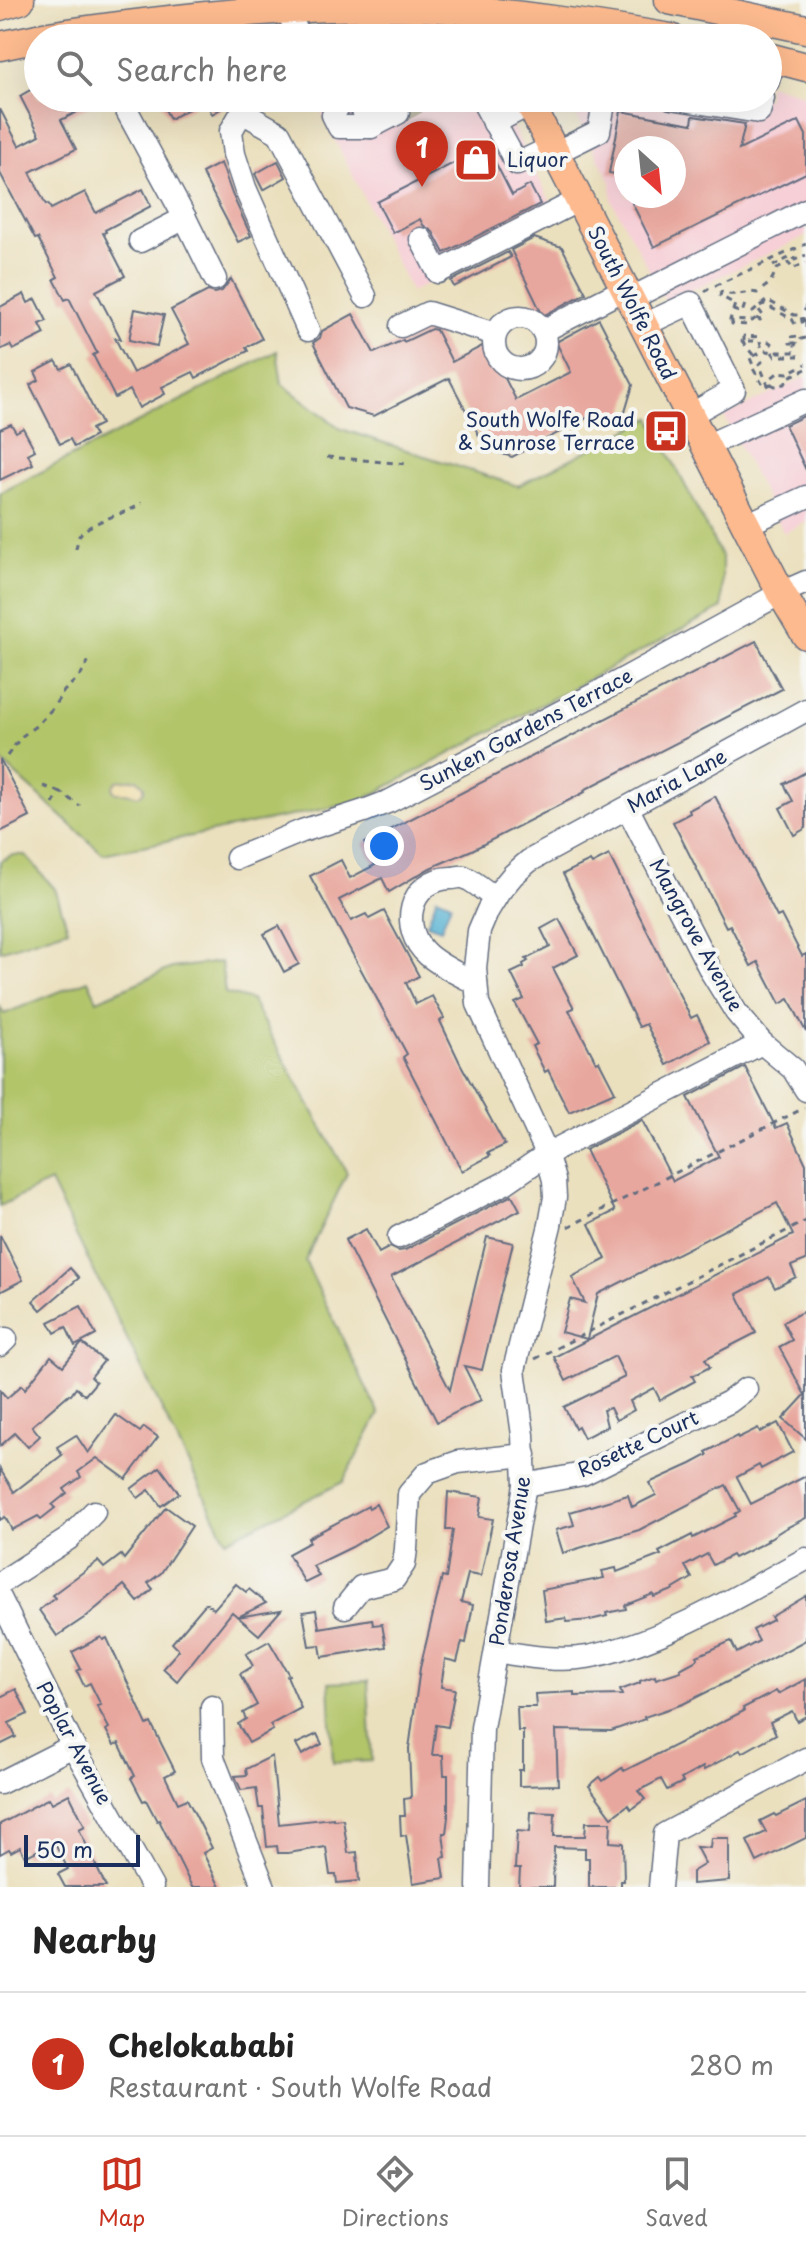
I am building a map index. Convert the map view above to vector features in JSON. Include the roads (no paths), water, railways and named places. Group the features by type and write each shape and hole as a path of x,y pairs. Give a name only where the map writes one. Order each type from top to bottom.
{"main road":[{"path":"0,6 20,0"},
{"path":"669,0 804,26"},
{"path":"467,5 477,24"},
{"path":"219,24 286,8 467,5 503,17 546,24"},
{"path":"0,46 24,41"},
{"path":"782,66 806,67"},
{"name":"South Wolfe Road","path":"537,112 553,150 746,525 794,587 806,635"}],"street":[{"path":"286,8 293,24"},
{"path":"128,112 215,279"},
{"path":"236,112 231,131 234,154 245,188 308,330"},
{"path":"248,112 279,133 365,296"},
{"path":"352,112 360,127 398,113"},
{"path":"488,112 517,164 599,131 602,112"},
{"path":"494,123 515,112"},
{"path":"421,239 438,272 579,200"},
{"path":"543,331 806,210"},
{"path":"140,241 185,218"},
{"path":"644,325 691,303 734,390 690,415"},
{"path":"401,326 428,313 495,334"},
{"path":"524,318 534,321 543,331 545,352 541,360 531,367 523,370 507,366 499,359 494,343 495,334 506,321 524,318"},
{"path":"706,446 806,400"},
{"path":"746,525 806,497"},
{"name":"Sunken Gardens Terrace","path":"237,858 302,831 390,801 794,587"},
{"name":"Maria Lane","path":"547,850 628,809 806,710"},
{"name":"Mangrove Avenue","path":"628,809 712,973 736,1012 762,1043 793,1069 806,1090"},
{"name":"Ponderosa Avenue","path":"478,1887 482,1728 525,1485 525,1455 514,1370 555,1197 547,1154 478,1004 475,968 479,931 495,898 513,875 547,850"},
{"path":"476,983 426,954 416,938 409,917 413,901 429,884 443,878 464,877 495,898"},
{"path":"399,1237 505,1183 547,1154 762,1043"},
{"name":"Rosette Court","path":"525,1485 583,1474 729,1402 746,1389"},
{"path":"345,1607 361,1587 394,1579 404,1564 409,1494 427,1473 458,1462 525,1455"},
{"path":"0,1583 68,1539 94,1512"},
{"path":"496,1651 547,1659 585,1658 614,1650 680,1625 806,1559"},
{"name":"Poplar Avenue","path":"0,1598 73,1746 152,1887"},
{"path":"212,1707 213,1758 264,1887"},
{"path":"0,1783 73,1746"},
{"path":"660,1887 665,1834 806,1759"}],"water":[{"path":"437,897 451,903 441,929 427,924"}],"place":[{"name":"Liquor","path":"476,160"},
{"name":"Chelokababi","path":"422,187"},
{"name":"South Wolfe Road & Sunrose Terrace","path":"666,431"}]}
